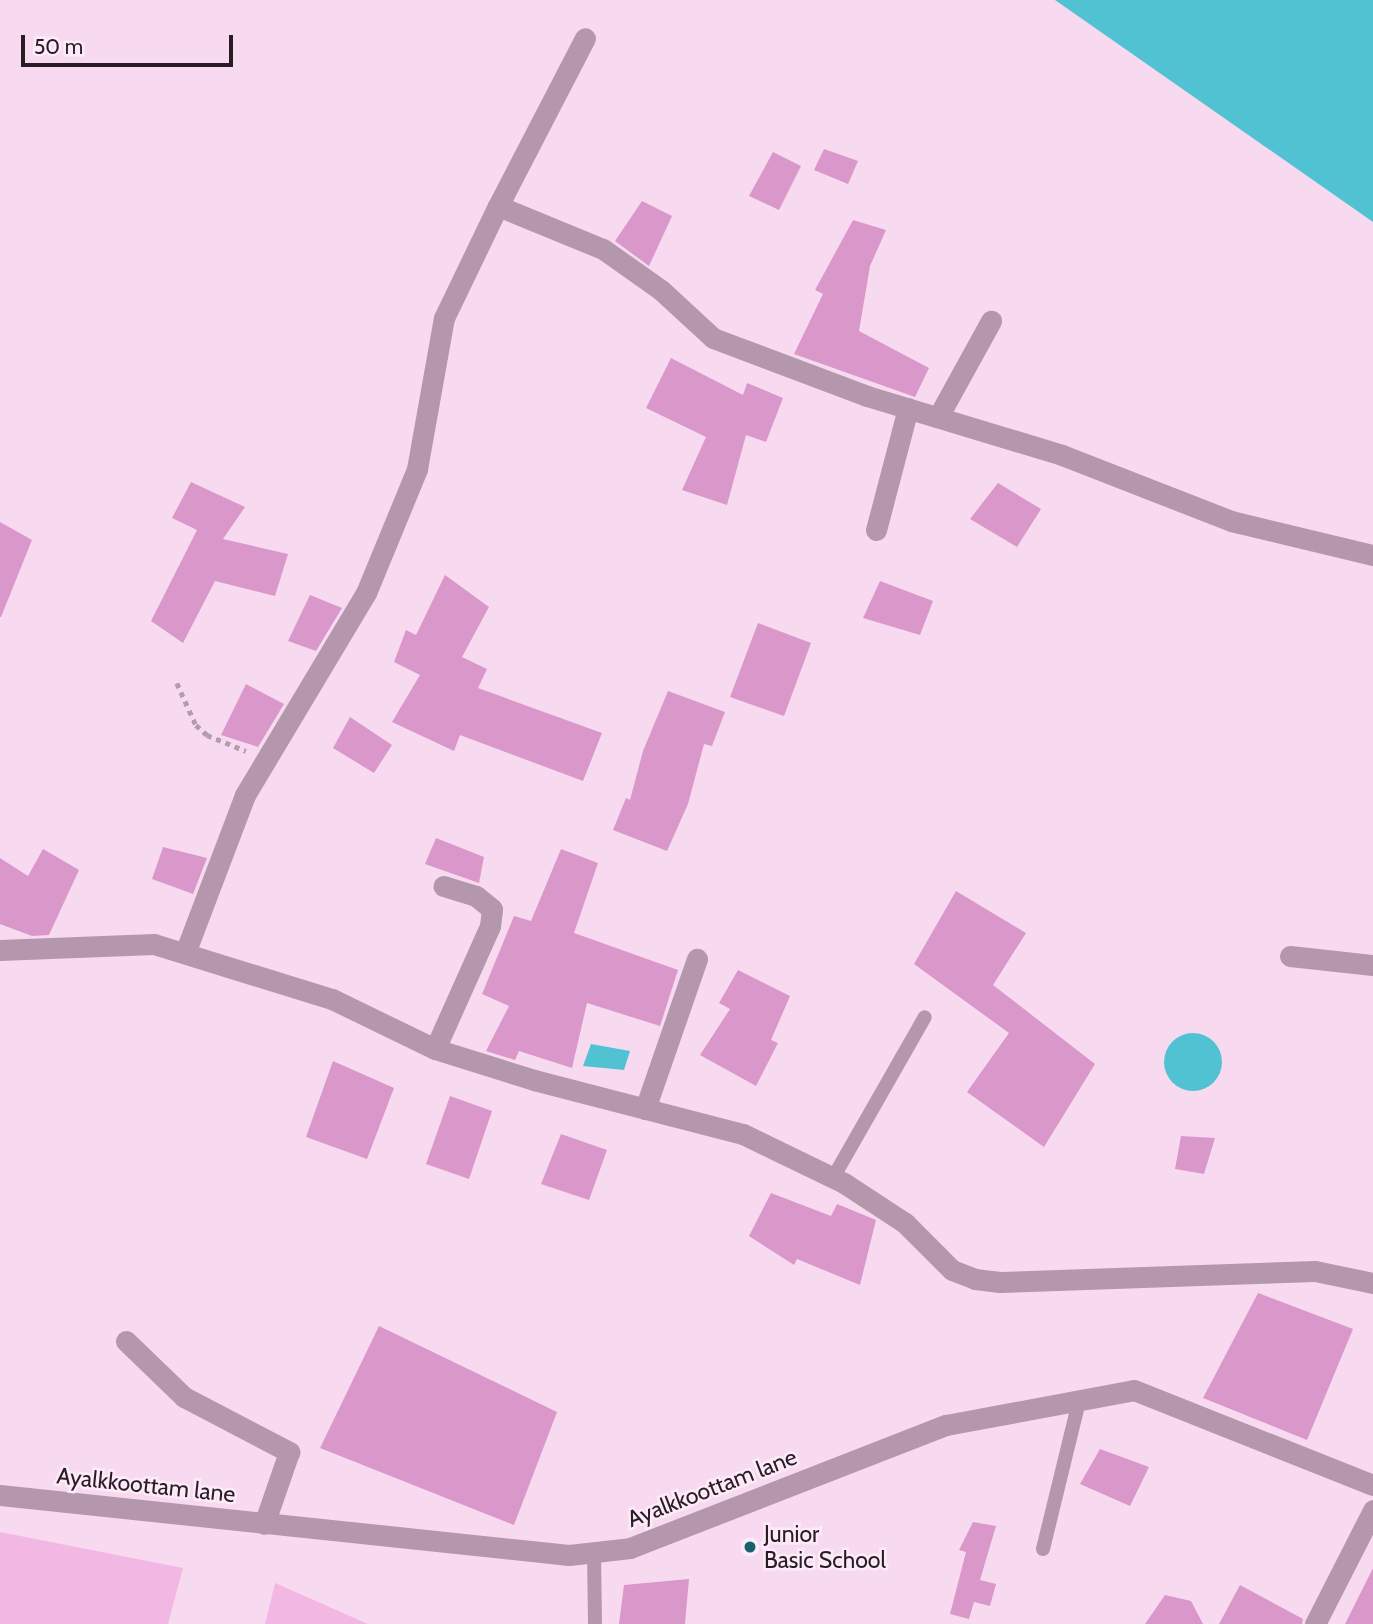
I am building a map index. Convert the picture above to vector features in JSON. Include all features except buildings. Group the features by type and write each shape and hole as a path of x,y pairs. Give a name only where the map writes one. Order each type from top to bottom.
{"street":[{"path":"185,953 245,795 371,580 417,468 444,318 498,206 585,38"},
{"path":"498,206 603,249 661,290 713,338 937,418 1062,455 1231,521 1373,555"},
{"path":"937,418 991,321"},
{"path":"876,530 908,408"},
{"path":"435,1049 490,926 492,909 476,896 444,886"},
{"path":"0,950 154,944 332,999 435,1049 743,1135 832,1178 905,1223 953,1270 975,1279 1000,1282 1315,1271 1373,1283"},
{"path":"1290,956 1373,965"},
{"path":"645,1109 697,959"},
{"path":"126,1341 184,1397 289,1452 264,1524"},
{"name":"Ayalkkoottam lane","path":"0,1495 569,1555 630,1548 946,1426 1135,1390 1373,1485"},
{"path":"1315,1624 1373,1510"}],"lane":[{"path":"832,1178 925,1017"},
{"path":"1043,1549 1079,1401"},
{"path":"594,1552 595,1624"}],"path":[{"path":"177,684 196,725 207,735 267,758"}],"shaded area":[{"path":"0,1532 183,1568 168,1624 0,1624"},
{"path":"275,1583 368,1624 265,1624"}],"water":[{"path":"1055,0 1373,0 1373,222"},
{"path":"1187,1033 1199,1033 1214,1041 1222,1056 1222,1068 1214,1083 1199,1091 1187,1091 1172,1083 1164,1068 1164,1056 1172,1041"},
{"path":"591,1044 630,1051 624,1070 583,1066"}],"place":[{"name":"Junior Basic School","path":"750,1547"}]}
